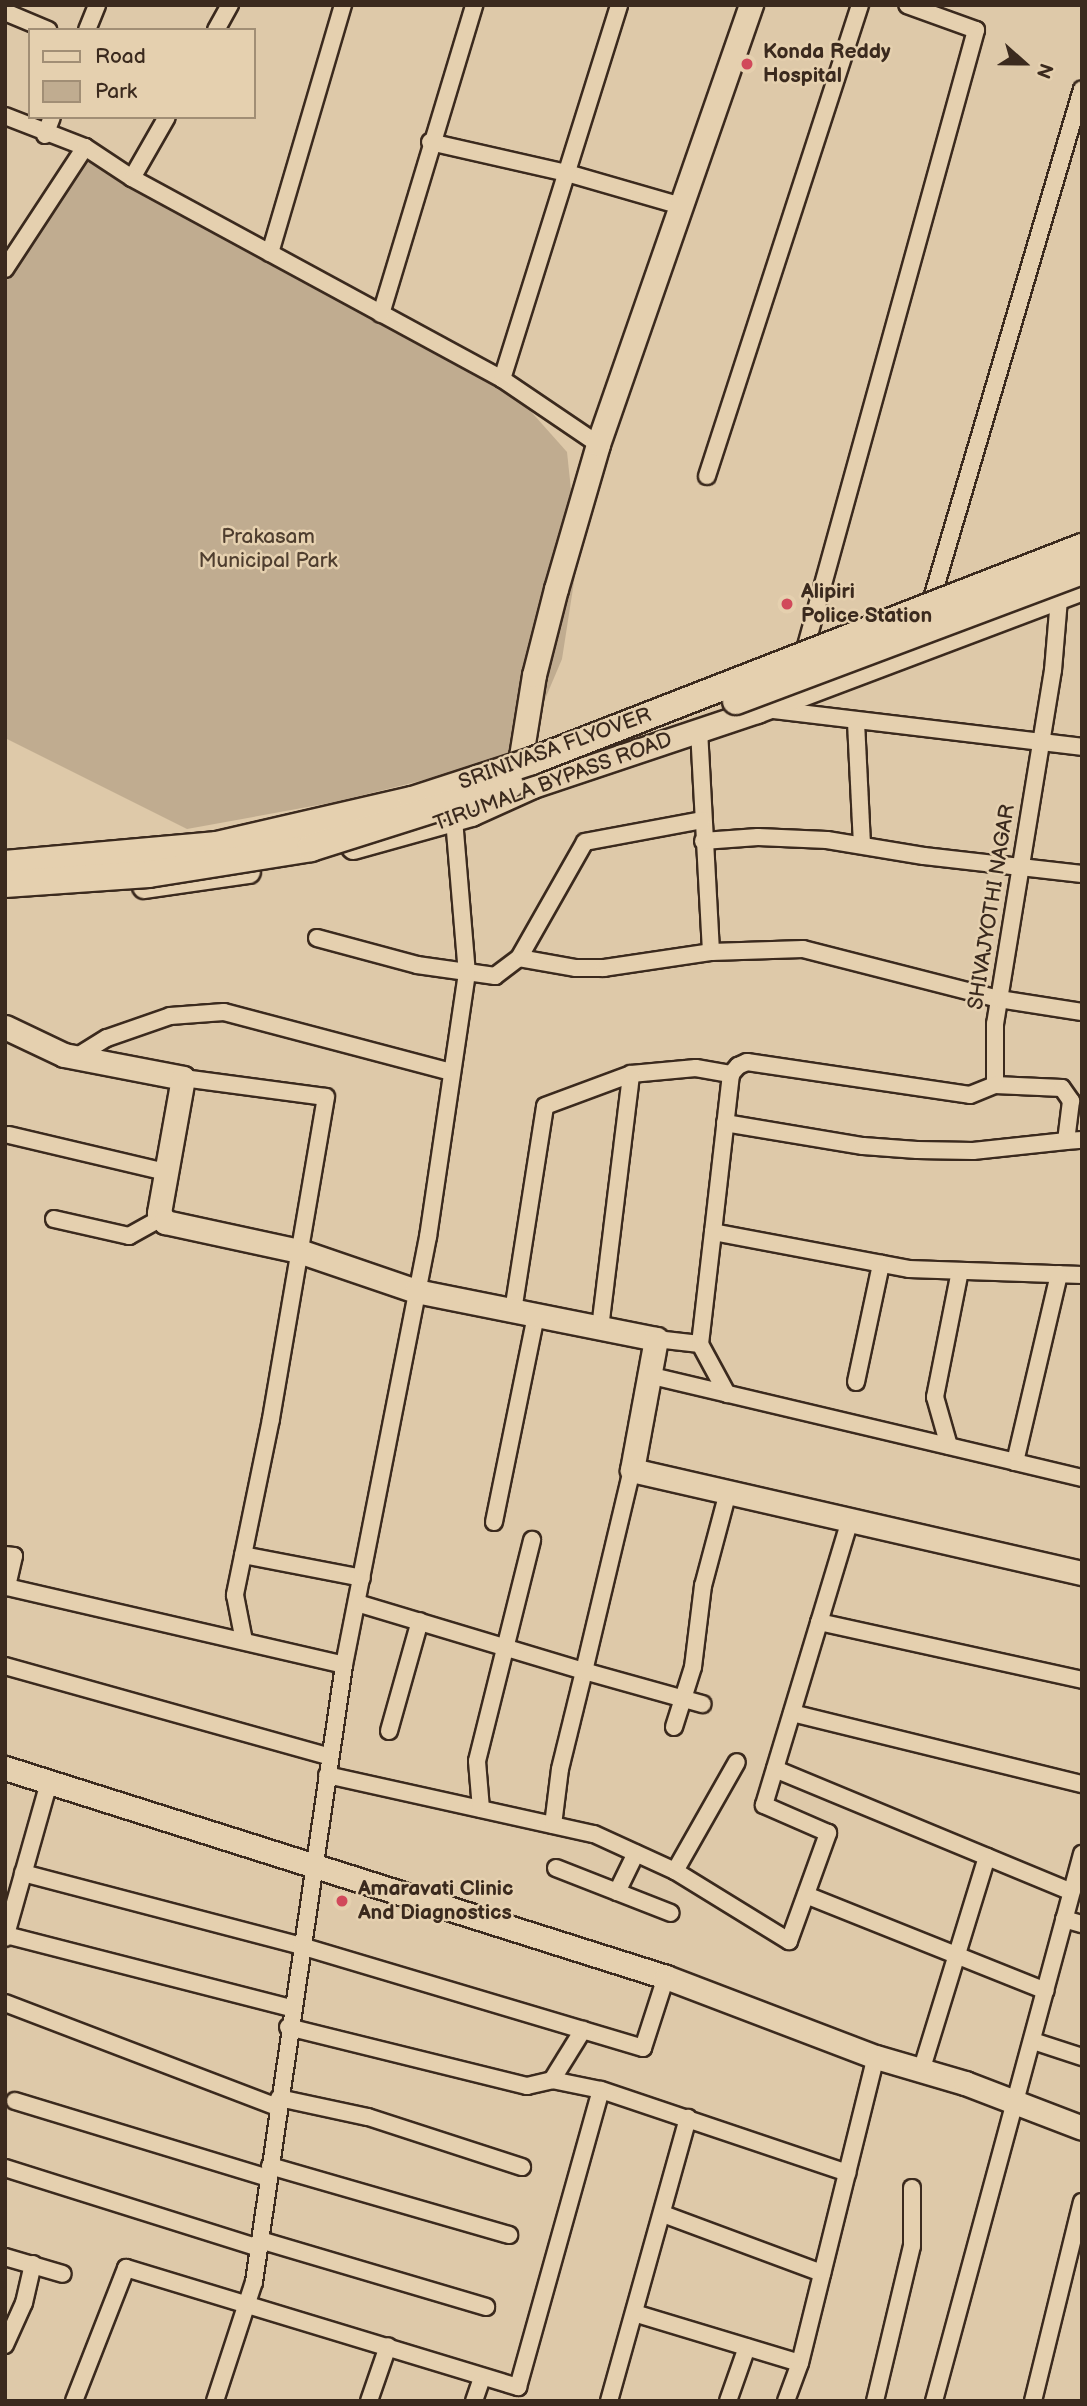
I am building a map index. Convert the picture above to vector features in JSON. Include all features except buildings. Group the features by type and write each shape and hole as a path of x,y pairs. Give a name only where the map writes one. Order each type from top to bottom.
{"main road":[{"name":"SRINIVASA FLYOVER","path":"5,864 217,845 412,800 532,761 1082,547"},
{"name":"SRINIVASA FLYOVER","path":"5,884 149,874 311,848 466,802 1082,570"}],"street":[{"path":"88,28 97,5"},
{"path":"217,28 230,5"},
{"path":"270,253 343,5"},
{"path":"381,314 430,142 474,5"},
{"path":"502,380 620,5"},
{"path":"533,786 520,755 534,675 598,444 751,5"},
{"path":"707,476 860,5"},
{"path":"806,646 976,30 907,5"},
{"path":"5,12 43,28"},
{"path":"933,595 1082,89"},
{"path":"5,116 45,135 85,146 132,178 502,380 598,444"},
{"path":"45,135 51,119"},
{"path":"132,178 166,119"},
{"path":"430,142 567,173 681,206"},
{"path":"5,269 85,146"},
{"name":"TIRUMALA BYPASS ROAD","path":"5,854 189,837 333,810 408,792 520,755 1082,538"},
{"name":"TIRUMALA BYPASS ROAD","path":"5,896 183,883 306,860 454,819 533,786 757,711 1059,599 1082,588"},
{"name":"SHIVAJYOTHI NAGAR","path":"995,1085 999,999 1022,869 1038,741 1053,670 1059,599"},
{"path":"757,711 769,708 793,716 1082,747"},
{"path":"856,722 862,844"},
{"path":"699,730 710,952"},
{"path":"215,2401 248,2301 259,2244 288,2027 344,1665 416,1291 467,974 454,819"},
{"path":"317,938 467,974 495,976 519,958 585,842 702,820"},
{"path":"703,841 758,837 862,844 1022,869 1082,874"},
{"path":"519,958 576,968 604,968 710,952 803,948 999,999 1082,1012"},
{"path":"76,1057 107,1038 170,1016 224,1013 452,1072"},
{"path":"5,1027 76,1057 183,1077 326,1097 235,1595 244,1641"},
{"path":"725,1122 863,1146 917,1150 973,1151 1074,1141 1069,1093 1062,1088 995,1085 970,1095 747,1062 731,1074 725,1122 700,1345 727,1394"},
{"path":"494,1522 524,1313 545,1106 631,1074 696,1068 731,1074"},
{"path":"600,1328 631,1074"},
{"path":"161,1218 166,1172 183,1077"},
{"path":"9,1135 166,1172"},
{"path":"54,1219 129,1236 161,1218 299,1251 416,1291 656,1339 700,1345"},
{"path":"713,1232 881,1264 960,1271 1082,1275"},
{"path":"856,1382 881,1264"},
{"path":"949,1446 935,1397 960,1271"},
{"path":"1015,1462 1059,1274"},
{"path":"553,1825 560,1769 632,1470 656,1339"},
{"path":"648,1375 1082,1478"},
{"path":"632,1470 1082,1573"},
{"path":"674,1727 693,1667 703,1586 728,1492"},
{"path":"327,1775 594,1834 675,1871 789,1941 828,1833 764,1805 850,1520"},
{"path":"481,1809 477,1761 532,1540"},
{"path":"5,1555 14,1556 7,1587 344,1665"},
{"path":"243,1555 362,1578"},
{"path":"358,1602 702,1704"},
{"path":"389,1731 420,1621"},
{"path":"819,1622 1082,1680"},
{"path":"5,1666 330,1757"},
{"path":"792,1713 1082,1784"},
{"path":"675,1871 737,1762"},
{"path":"5,1768 666,1978 876,2057 922,2068 1082,2128"},
{"path":"775,1769 1072,1892"},
{"path":"49,1782 16,1880 6,1937 291,2008"},
{"path":"617,1892 636,1853"},
{"path":"934,2401 1082,1854"},
{"path":"922,2068 987,1857"},
{"path":"556,1868 671,1913"},
{"path":"16,1880 301,1947 643,2048 666,1978"},
{"path":"806,1895 1046,1992"},
{"path":"1065,1919 1082,1924"},
{"path":"5,2003 278,2103 368,2117 522,2168"},
{"path":"288,2027 527,2087 552,2080 601,2090 847,2173"},
{"path":"552,2080 583,2030"},
{"path":"1033,2041 1082,2057"},
{"path":"786,2401 800,2363 876,2057"},
{"path":"74,2401 126,2268 248,2301 482,2378 518,2387 601,2090"},
{"path":"15,2101 509,2235"},
{"path":"610,2401 688,2118"},
{"path":"5,2168 259,2244 486,2307"},
{"path":"875,2401 912,2246 912,2188"},
{"path":"1032,2401 1082,2202"},
{"path":"663,2214 822,2273"},
{"path":"5,2257 63,2274"},
{"path":"5,2345 24,2303 33,2264"},
{"path":"634,2313 800,2363"},
{"path":"369,2401 388,2346"},
{"path":"728,2401 747,2347"},
{"path":"474,2401 482,2378"}],"green space":[{"name":"Prakasam Municipal Park","path":"85,147 502,379 567,452 578,556 562,659 521,756 335,802 187,829 5,738 5,269"}],"place":[{"name":"Konda Reddy Hospital","path":"747,64"},
{"name":"Alipiri Police Station","path":"787,604"},
{"name":"Amaravati Clinic And Diagnostics","path":"342,1901"}]}
